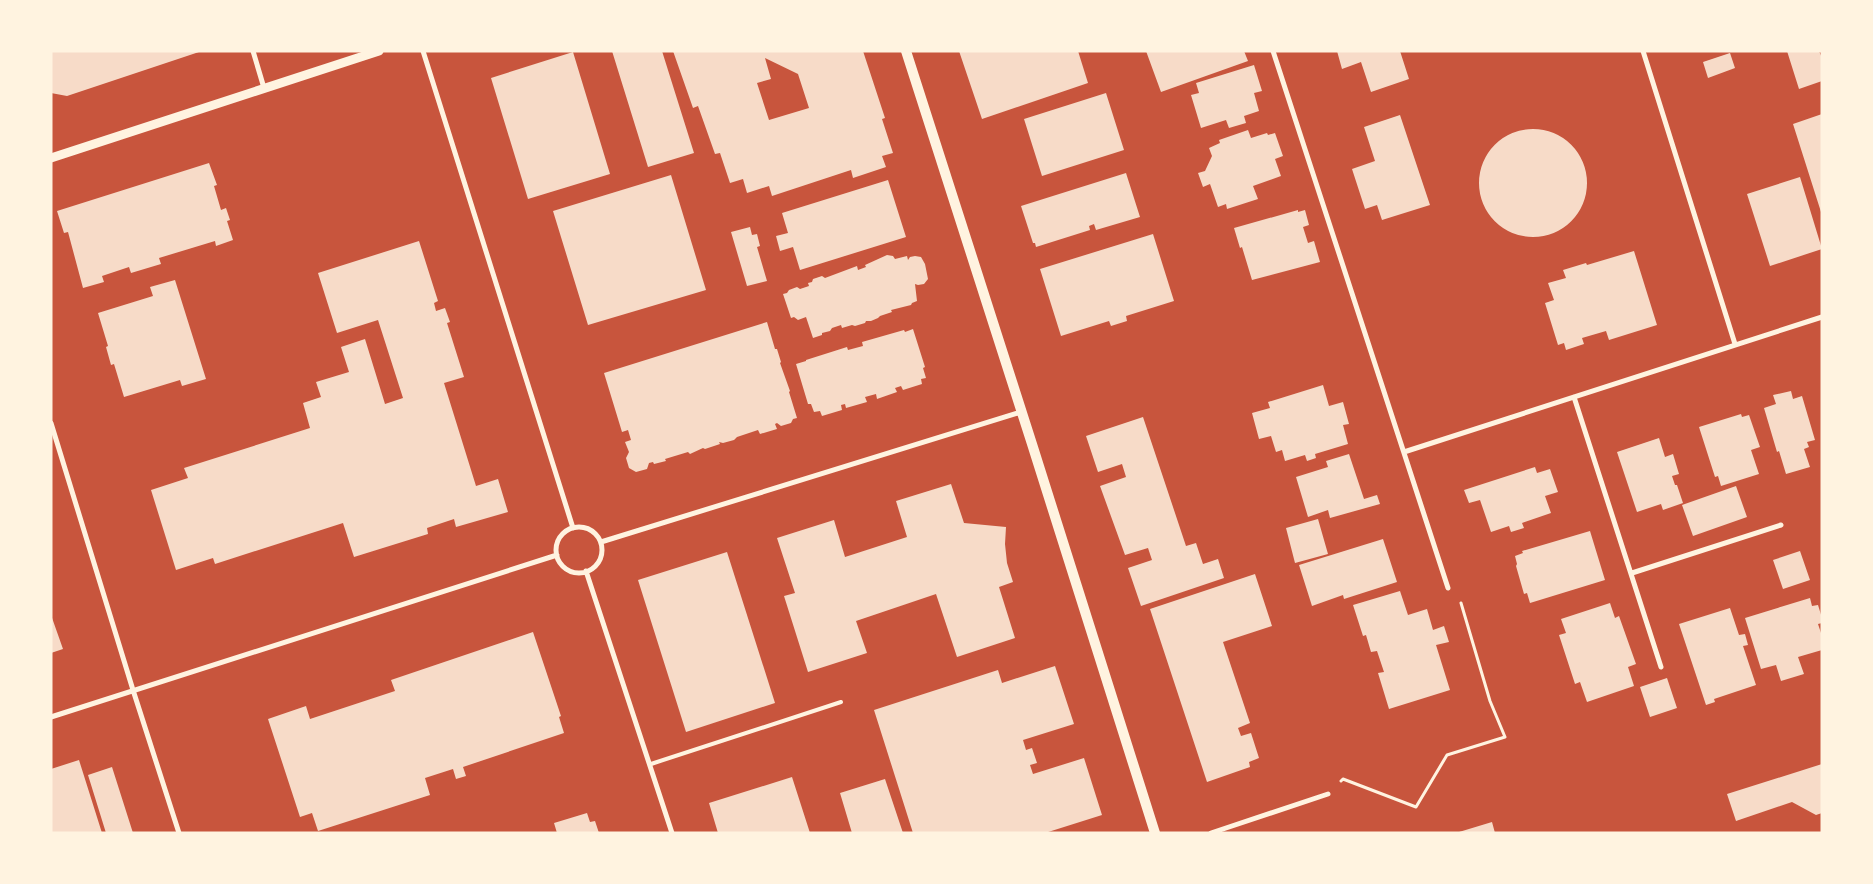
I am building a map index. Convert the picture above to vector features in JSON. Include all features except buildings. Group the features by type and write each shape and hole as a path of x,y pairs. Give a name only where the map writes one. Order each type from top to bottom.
{"main road":[{"path":"906,51 1155,833"}],"street":[{"path":"253,51 264,88"},
{"path":"51,158 379,51"},
{"path":"422,51 573,528"},
{"path":"1273,51 1448,588"},
{"path":"1643,51 1735,344"},
{"path":"1404,452 1822,316"},
{"path":"1574,397 1661,667"},
{"path":"601,542 1022,411"},
{"path":"51,423 179,833"},
{"path":"1632,573 1781,525"},
{"path":"573,528 586,528 594,532 601,542 602,553 600,560 596,566 586,571 576,572 569,570 563,566 557,555 559,539 564,532 573,528"},
{"path":"51,717 557,555"},
{"path":"586,571 651,764 672,833"},
{"path":"1211,833 1328,794"}],"lane":[{"path":"651,764 841,702"}],"path":[{"path":"1343,779 1416,807 1447,755 1505,737 1490,701 1461,603"}]}
